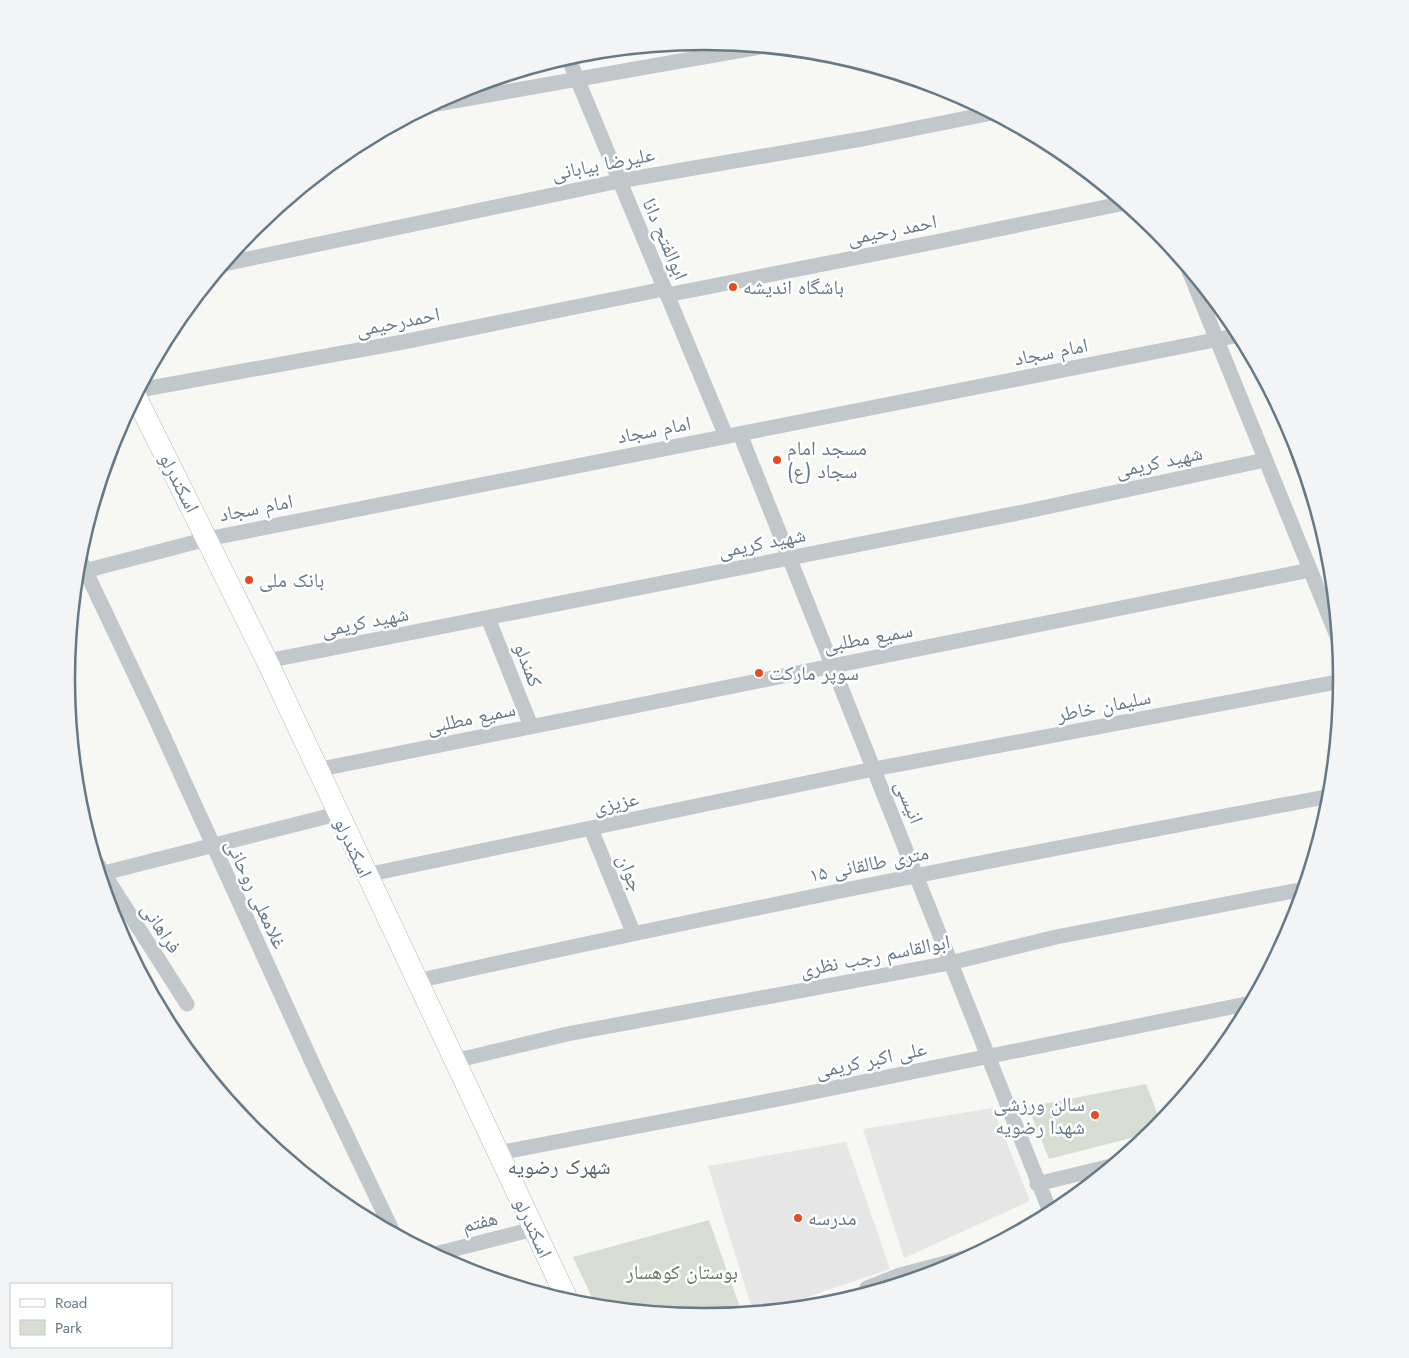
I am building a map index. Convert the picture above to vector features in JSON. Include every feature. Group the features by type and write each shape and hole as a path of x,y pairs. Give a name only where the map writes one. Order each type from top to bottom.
{"main road":[{"name":"اسکندرلو","path":"139,403 267,662 316,770 564,1292"}],"street":[{"path":"459,100 739,51"},
{"name":"ابوالفتح دانا","path":"571,64 666,292 733,435"},
{"name":"علیرضا بیابانی","path":"234,262 619,181 862,139 983,115"},
{"name":"احمد رحیمی","path":"666,292 946,240 1117,205"},
{"path":"1194,285 1331,623"},
{"name":"احمدرحیمی","path":"147,389 666,292"},
{"name":"امام سجاد","path":"86,566 207,539 1231,336"},
{"name":"انیسی","path":"733,435 790,558 1047,1206"},
{"name":"شهید کریمی","path":"267,662 1023,512 1265,460"},
{"name":"سمیع مطلبی","path":"316,770 832,665 976,639 1310,570"},
{"name":"غلامعلی روحانی","path":"85,576 153,713 212,846 389,1223"},
{"name":"کمندلو","path":"488,618 531,726"},
{"name":"سلیمان خاطر","path":"874,769 1334,683"},
{"name":"عزیزی","path":"366,875 874,769"},
{"name":"۱۵ متری طالقانی","path":"417,981 633,932 1322,798"},
{"path":"105,869 212,846 337,814"},
{"name":"جوان","path":"591,829 633,932"},
{"name":"فراهانی","path":"111,887 187,1004"},
{"name":"ابوالقاسم رجب نظری","path":"454,1061 567,1034 950,963 1056,937 1297,890"},
{"name":"علی اکبر کریمی","path":"498,1153 1242,1005"},
{"path":"1037,1184 1098,1169"},
{"name":"هفتم","path":"445,1251 534,1229"},
{"path":"878,1284 921,1269"}],"shaded area":[{"name":"مدرسه","path":"993,1108 1030,1201 904,1258 863,1129"},
{"name":"مدرسه","path":"846,1142 890,1269 792,1302 751,1306 708,1166"}],"green space":[{"name":"سالن ورزشی شهدا رضویه","path":"1146,1084 1158,1115 1135,1137 1049,1159 1028,1107"},
{"name":"بوستان کوهسار","path":"709,1220 740,1307 663,1307 592,1298 573,1257"}],"place":[{"name":"باشگاه اندیشه","path":"733,287"},
{"name":"مسجد امام سجاد (ع)","path":"777,460"},
{"name":"بانک ملی","path":"249,580"},
{"name":"سوپر مارکت","path":"759,673"},
{"name":"سالن ورزشی شهدا رضویه","path":"1095,1115"},
{"name":"مدرسه","path":"798,1218"}],"district":[{"name":"شهرک رضویه","path":"559,1167"}]}
